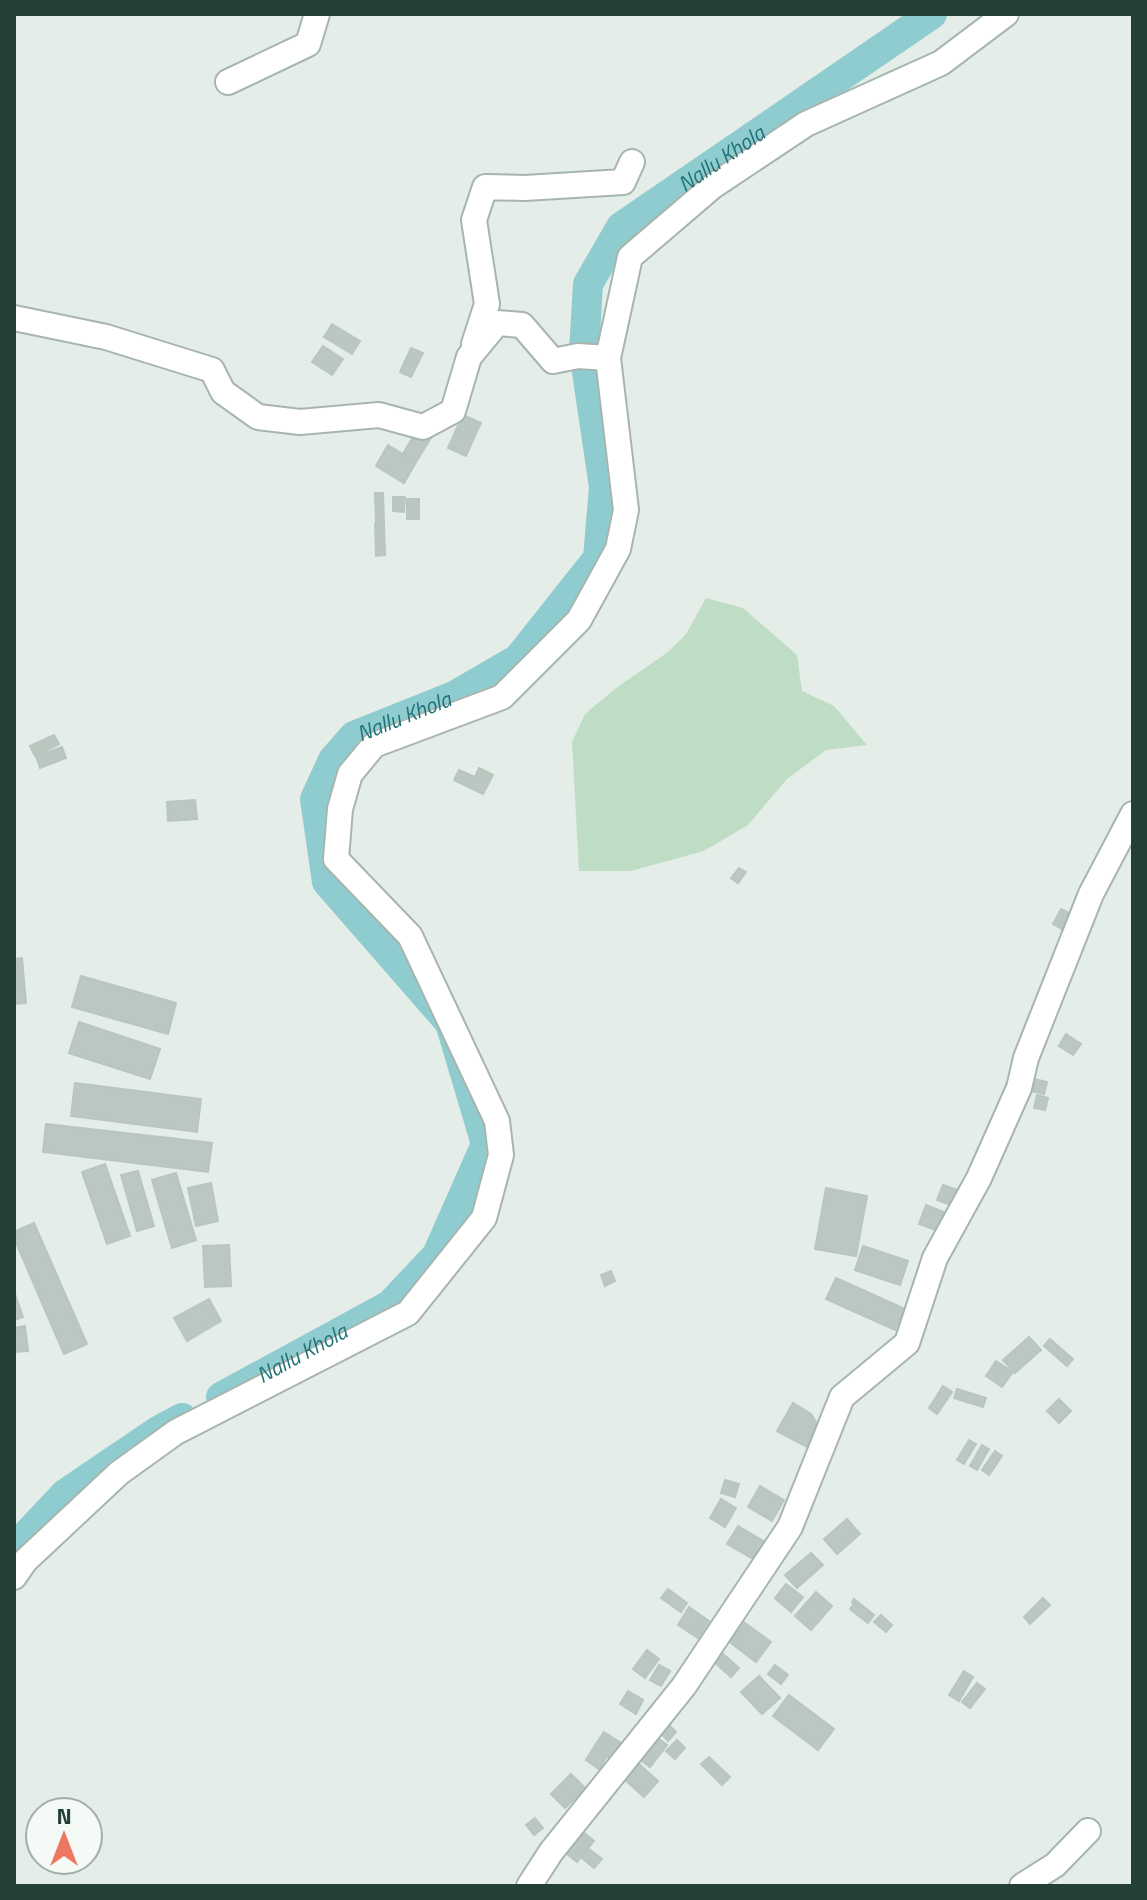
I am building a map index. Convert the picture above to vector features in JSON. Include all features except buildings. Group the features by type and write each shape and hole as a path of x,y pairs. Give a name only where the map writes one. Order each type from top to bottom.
{"street":[{"path":"228,82 308,44 317,14"},
{"path":"14,1577 25,1561 119,1473 176,1432 408,1313 484,1218 501,1155 497,1121 410,936 336,859 340,809 350,774 374,745 502,697 579,620 618,549 626,510 608,358 630,257 713,186 806,124 941,63 1006,14"},
{"path":"14,318 106,337 212,370 223,392 258,417 300,422 379,415 423,427 453,411 487,304 474,220 485,187 525,188 623,182 632,162"},
{"path":"469,357 497,323 522,325 553,361 578,356 608,358"},
{"path":"529,1886 551,1852 684,1686 790,1527 842,1397 907,1343 935,1258 979,1178 1019,1088 1026,1058 1091,894 1133,814"},
{"path":"1022,1886 1055,1865 1088,1831"}],"green space":[{"path":"706,598 743,608 797,655 802,691 834,706 867,745 826,750 787,779 748,825 704,851 631,871 579,871 572,742 585,714 668,652 686,634"}],"waterway":[{"name":"Nallu Khola","path":"221,1397 390,1305 437,1255 486,1144 450,1023 327,882 315,799 333,760 354,736 454,696 518,659 598,558 604,487 584,352 588,284 621,227 932,14"},
{"name":"Nallu Khola","path":"14,1548 65,1494 182,1418"}]}
